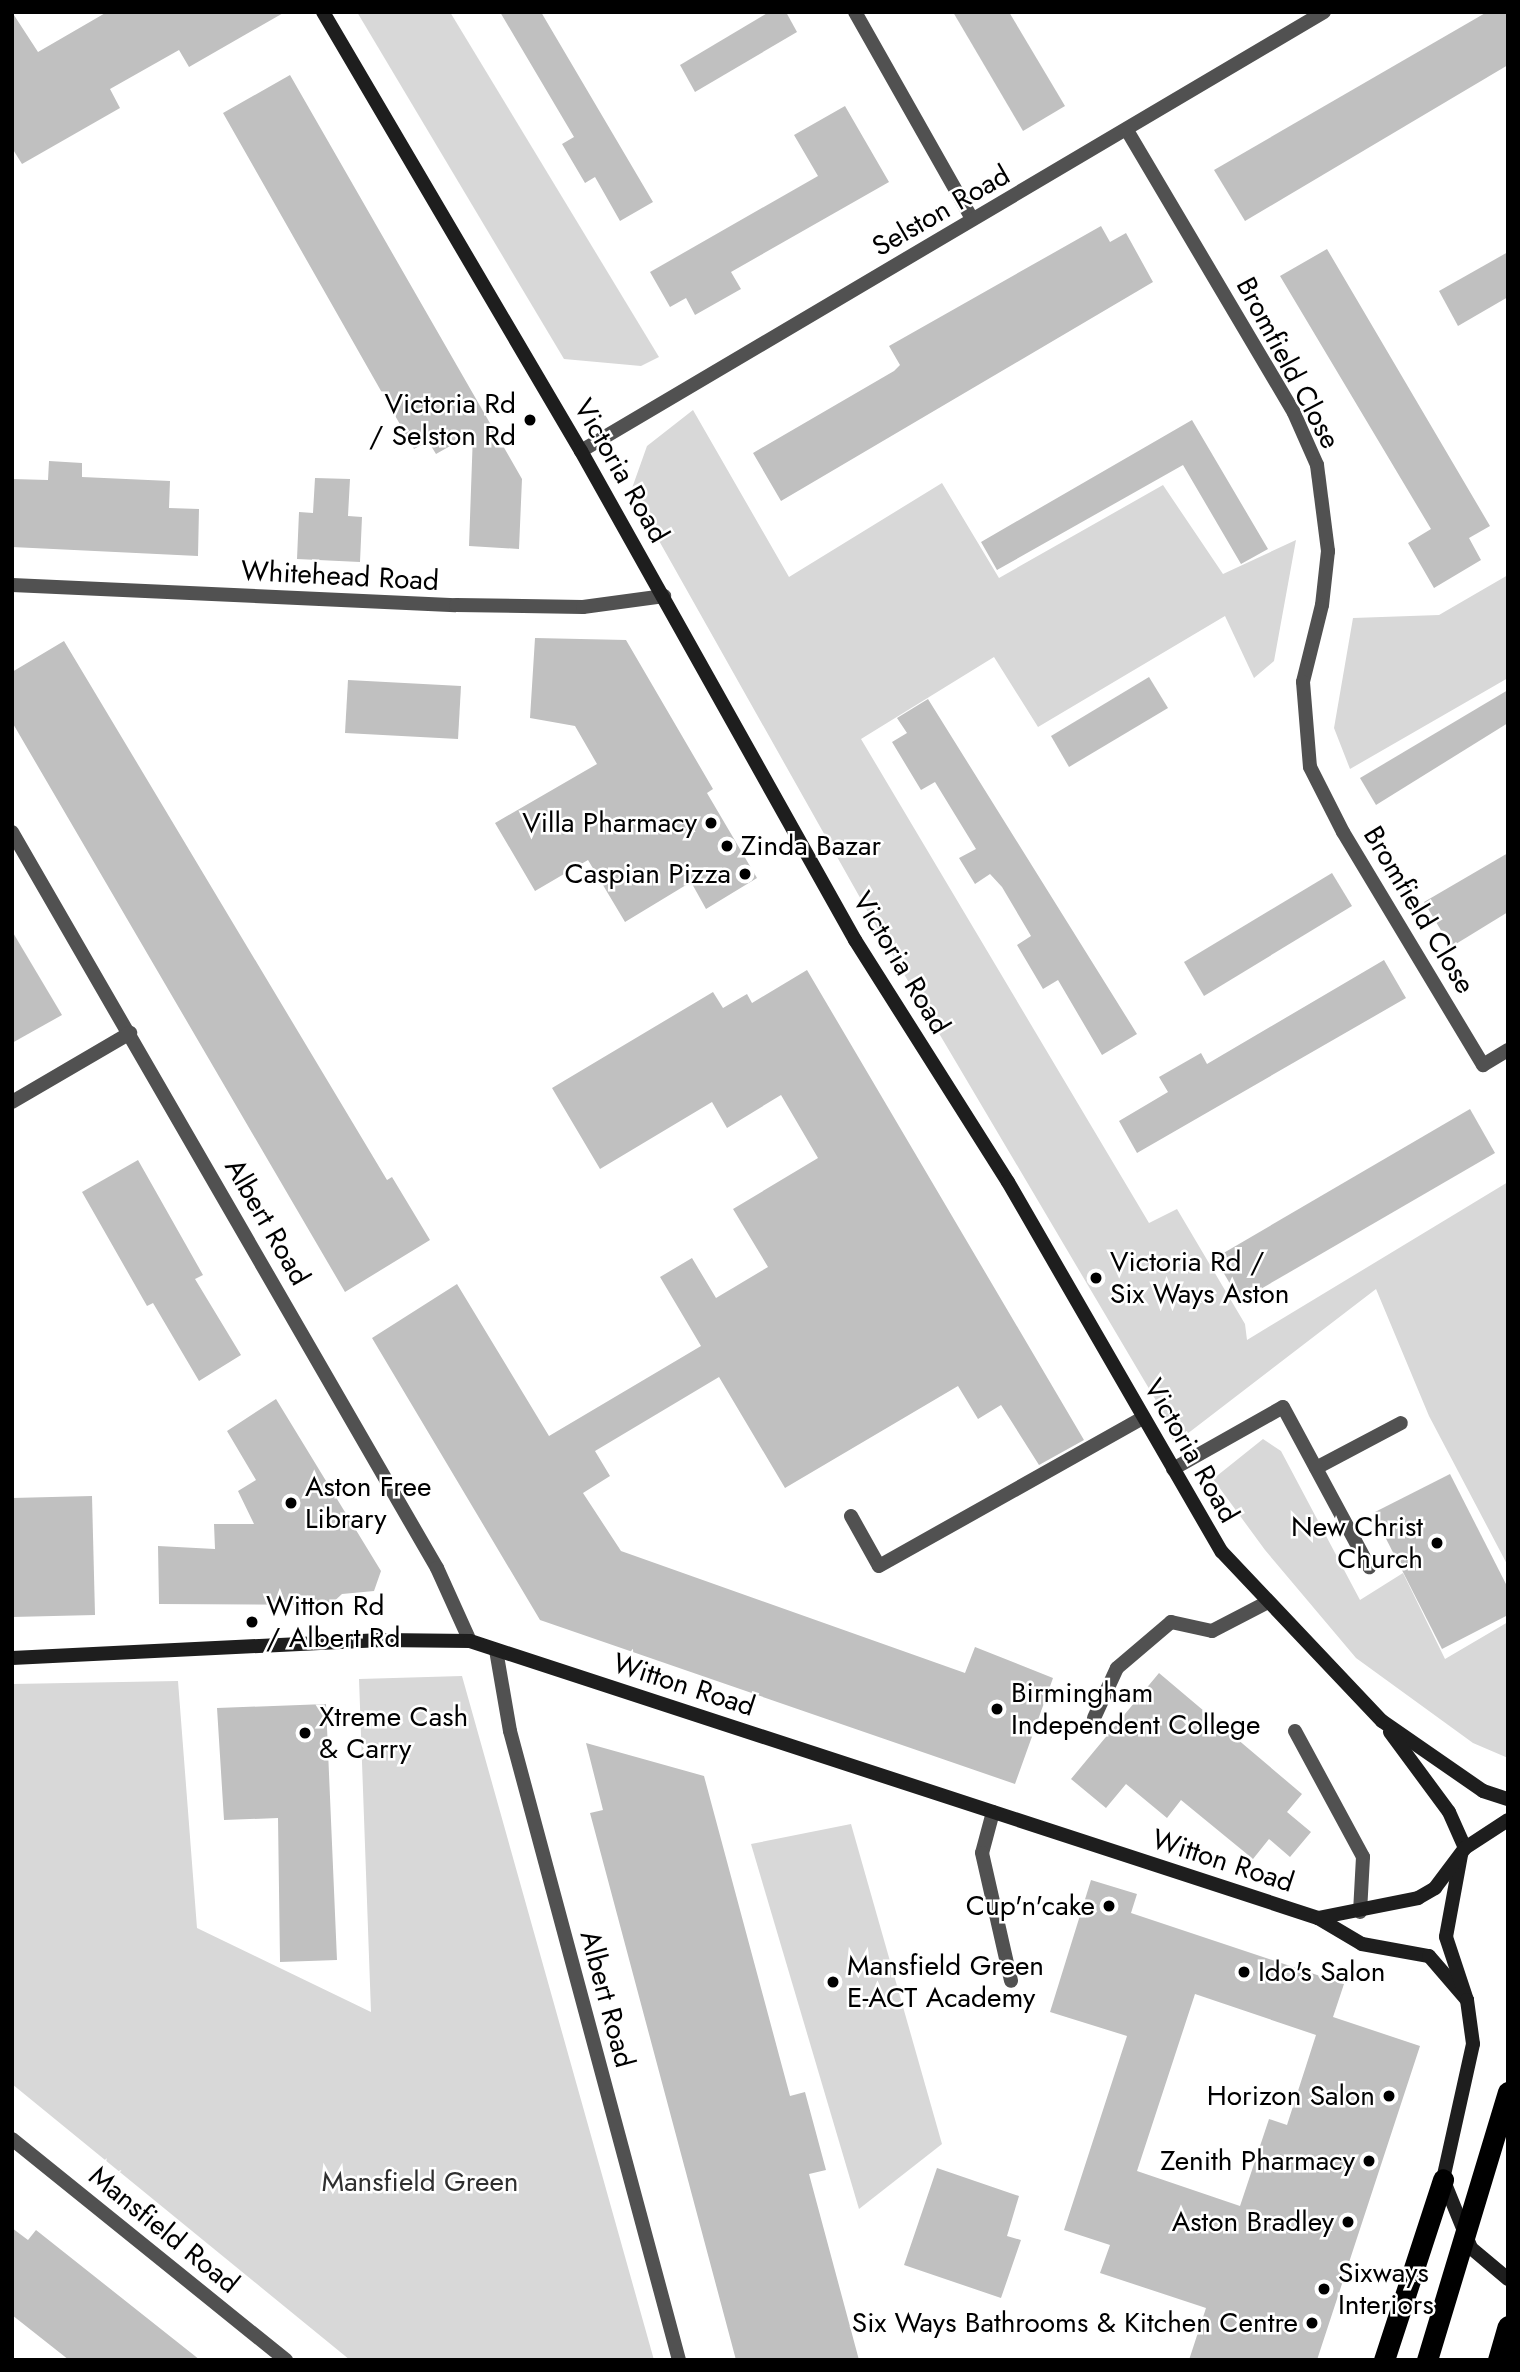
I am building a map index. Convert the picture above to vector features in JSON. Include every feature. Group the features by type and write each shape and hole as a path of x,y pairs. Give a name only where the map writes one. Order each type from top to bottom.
{"highway":[{"path":"1427,2360 1508,2092"},
{"path":"1384,2360 1443,2179"},
{"path":"1498,2360 1508,2326"}],"street":[{"name":"Victoria Road","path":"323,12 582,451 855,940 1008,1182 1222,1552 1382,1721 1449,1812 1463,1852"},
{"path":"855,12 972,219"},
{"name":"Selston Road","path":"582,451 972,219 1128,132 1324,12"},
{"name":"Bromfield Close","path":"1128,132 1294,413 1317,465 1328,551 1322,605 1303,682 1310,767 1343,832 1483,1065 1508,1049"},
{"name":"Whitehead Road","path":"12,585 469,606 583,607 664,596"},
{"name":"Albert Road","path":"12,832 437,1568 470,1641"},
{"path":"12,1102 130,1034"},
{"path":"1173,1469 1283,1407 1369,1567"},
{"path":"851,1516 879,1566 1143,1418"},
{"path":"1316,1468 1401,1423"},
{"path":"1094,1718 1117,1668 1171,1622 1212,1632 1268,1602"},
{"name":"Witton Road","path":"12,1658 382,1640 470,1641 1318,1918 1362,1944 1429,1956 1467,2000"},
{"name":"Albert Road","path":"496,1650 510,1731 678,2360"},
{"name":"Victoria Road","path":"1382,1721 1483,1791 1508,1800"},
{"path":"1295,1731 1363,1857 1360,1912"},
{"path":"993,1812 982,1853 1011,1981"},
{"name":"Witton Road","path":"1318,1918 1394,1906 1435,1888 1463,1852 1508,1820"},
{"path":"1463,1852 1446,1937 1467,2000 1474,2044 1443,2179 1453,2214 1471,2248 1508,2279"},
{"name":"Mansfield Road","path":"12,2139 286,2360"}],"green space":[{"path":"357,12 450,12 659,357 641,366 564,359"},
{"path":"693,410 789,577 942,483 999,578 1163,485 1223,574 1296,540 1274,661 1254,678 1225,616 1038,727 994,657 861,739 1149,1223 1177,1209 1245,1324 1247,1340 1508,1182 1508,1566 1429,1416 1376,1289 1174,1444 1164,1414 885,942 631,491 647,446"},
{"path":"1508,575 1508,678 1350,769 1334,728 1353,618 1439,615"},
{"path":"1263,1439 1281,1451 1360,1600 1403,1573 1445,1659 1508,1622 1508,1758 1473,1743 1356,1658 1265,1550 1213,1479"},
{"name":"Mansfield Green","path":"462,1676 654,2360 350,2360 12,2084 12,1684 178,1681 197,1928 371,2012 359,1679"},
{"path":"851,1824 942,2144 859,2209 751,1844"}],"building":[{"path":"12,12 38,52 107,12 285,12 189,67 179,50 110,89 120,108 22,164 12,148"},
{"path":"500,12 541,12 653,202 620,221 595,177 585,183 562,144 574,137"},
{"path":"769,12 786,12 797,32 695,92 680,65"},
{"path":"953,12 1009,12 1065,106 1023,131"},
{"path":"1487,12 1508,12 1508,65 1245,221 1214,170"},
{"path":"290,75 522,479 519,549 469,546 473,433 436,454 428,441 414,449 223,113"},
{"path":"845,106 889,182 731,272 741,289 695,315 686,298 670,307 650,272 818,176 794,135"},
{"path":"1101,226 1110,242 1126,233 1153,282 781,501 753,453 894,371 900,365 889,346"},
{"path":"1327,249 1490,526 1469,538 1481,560 1434,588 1408,543 1431,529 1280,276"},
{"path":"1508,252 1508,297 1458,326 1439,291"},
{"path":"1192,420 1268,549 1241,564 1183,465 997,570 981,542"},
{"path":"49,461 82,463 82,477 170,481 169,508 199,509 198,556 12,547 12,479 48,480"},
{"path":"315,478 350,479 348,516 362,517 360,562 297,559 299,512 313,513"},
{"path":"535,638 626,640 713,789 707,793 757,878 706,909 691,882 625,922 588,860 535,891 495,823 597,764 575,726 530,718"},
{"path":"64,641 387,1180 392,1177 430,1240 345,1292 12,722 12,672"},
{"path":"1149,677 1168,708 1069,767 1051,736"},
{"path":"348,680 461,686 458,739 345,733"},
{"path":"1508,690 1508,723 1376,805 1360,778"},
{"path":"928,699 1137,1034 1102,1055 1058,980 1043,989 1017,945 1031,936 1002,887 990,874 975,884 959,858 976,849 935,782 921,790 892,742 907,733 897,718"},
{"path":"1508,853 1508,912 1451,947 1424,902"},
{"path":"1332,873 1352,906 1204,996 1184,962"},
{"path":"12,931 62,1015 12,1043"},
{"path":"1384,960 1406,998 1137,1153 1119,1121 1168,1092 1159,1077 1201,1053 1207,1064"},
{"path":"807,970 1084,1440 1039,1465 1001,1405 978,1419 958,1386 785,1488 719,1377 595,1451 610,1476 583,1493 621,1551 965,1673 975,1647 1053,1678 1015,1784 540,1620 372,1338 457,1284 549,1436 701,1346 660,1277 692,1258 716,1298 768,1267 733,1209 818,1158 781,1095 727,1128 712,1102 600,1169 552,1088 713,992 723,1008 747,994 752,1003"},
{"path":"1470,1109 1495,1153 1240,1301 1215,1258"},
{"path":"138,1160 203,1275 195,1279 241,1355 199,1381 153,1303 147,1306 82,1192"},
{"name":"Aston Free Library","path":"276,1399 381,1571 374,1591 342,1594 330,1605 159,1604 158,1546 215,1549 214,1524 254,1524 238,1491 256,1480 227,1431"},
{"name":"New Christ Church","path":"1450,1474 1508,1588 1508,1615 1442,1649 1373,1513"},
{"path":"92,1496 95,1615 12,1617 12,1498"},
{"path":"1159,1673 1302,1794 1287,1812 1311,1832 1290,1857 1269,1839 1253,1859 1181,1800 1167,1818 1126,1784 1106,1808 1071,1779"},
{"path":"326,1704 337,1960 280,1962 278,1818 224,1820 217,1708"},
{"path":"586,1743 704,1776 790,2096 805,2092 826,2170 809,2174 859,2360 736,2360 590,1813 603,1810"},
{"path":"1091,1880 1137,1894 1131,1913 1344,1984 1333,2017 1420,2046 1317,2360 1189,2360 1206,2308 1100,2273 1110,2245 1064,2230 1127,2036 1050,2012","holes":["1195,1994 1316,2035 1287,2125 1269,2119 1240,2206 1137,2171"]},
{"path":"937,2168 1019,2196 1007,2236 1021,2240 1001,2298 904,2265"},
{"path":"12,2228 28,2240 36,2230 200,2360 69,2360 12,2315"}],"place":[{"name":"Victoria Rd / Selston Rd","path":"530,420"},
{"name":"Villa Pharmacy","path":"711,823"},
{"name":"Zinda Bazar","path":"727,846"},
{"name":"Caspian Pizza","path":"745,874"},
{"name":"Victoria Rd / Six Ways Aston","path":"1096,1278"},
{"name":"Aston Free Library","path":"291,1503"},
{"name":"New Christ Church","path":"1437,1543"},
{"name":"Witton Rd / Albert Rd","path":"252,1622"},
{"name":"Birmingham Independent College","path":"997,1709"},
{"name":"Xtreme Cash & Carry","path":"305,1733"},
{"name":"Cup'n'cake","path":"1109,1906"},
{"name":"Ido's Salon","path":"1244,1972"},
{"name":"Mansfield Green E-ACT Academy","path":"833,1982"},
{"name":"Horizon Salon","path":"1389,2096"},
{"name":"Zenith Pharmacy","path":"1369,2161"},
{"name":"Aston Bradley","path":"1348,2222"},
{"name":"Sixways Interiors","path":"1324,2289"},
{"name":"Six Ways Bathrooms & Kitchen Centre","path":"1312,2323"}]}
